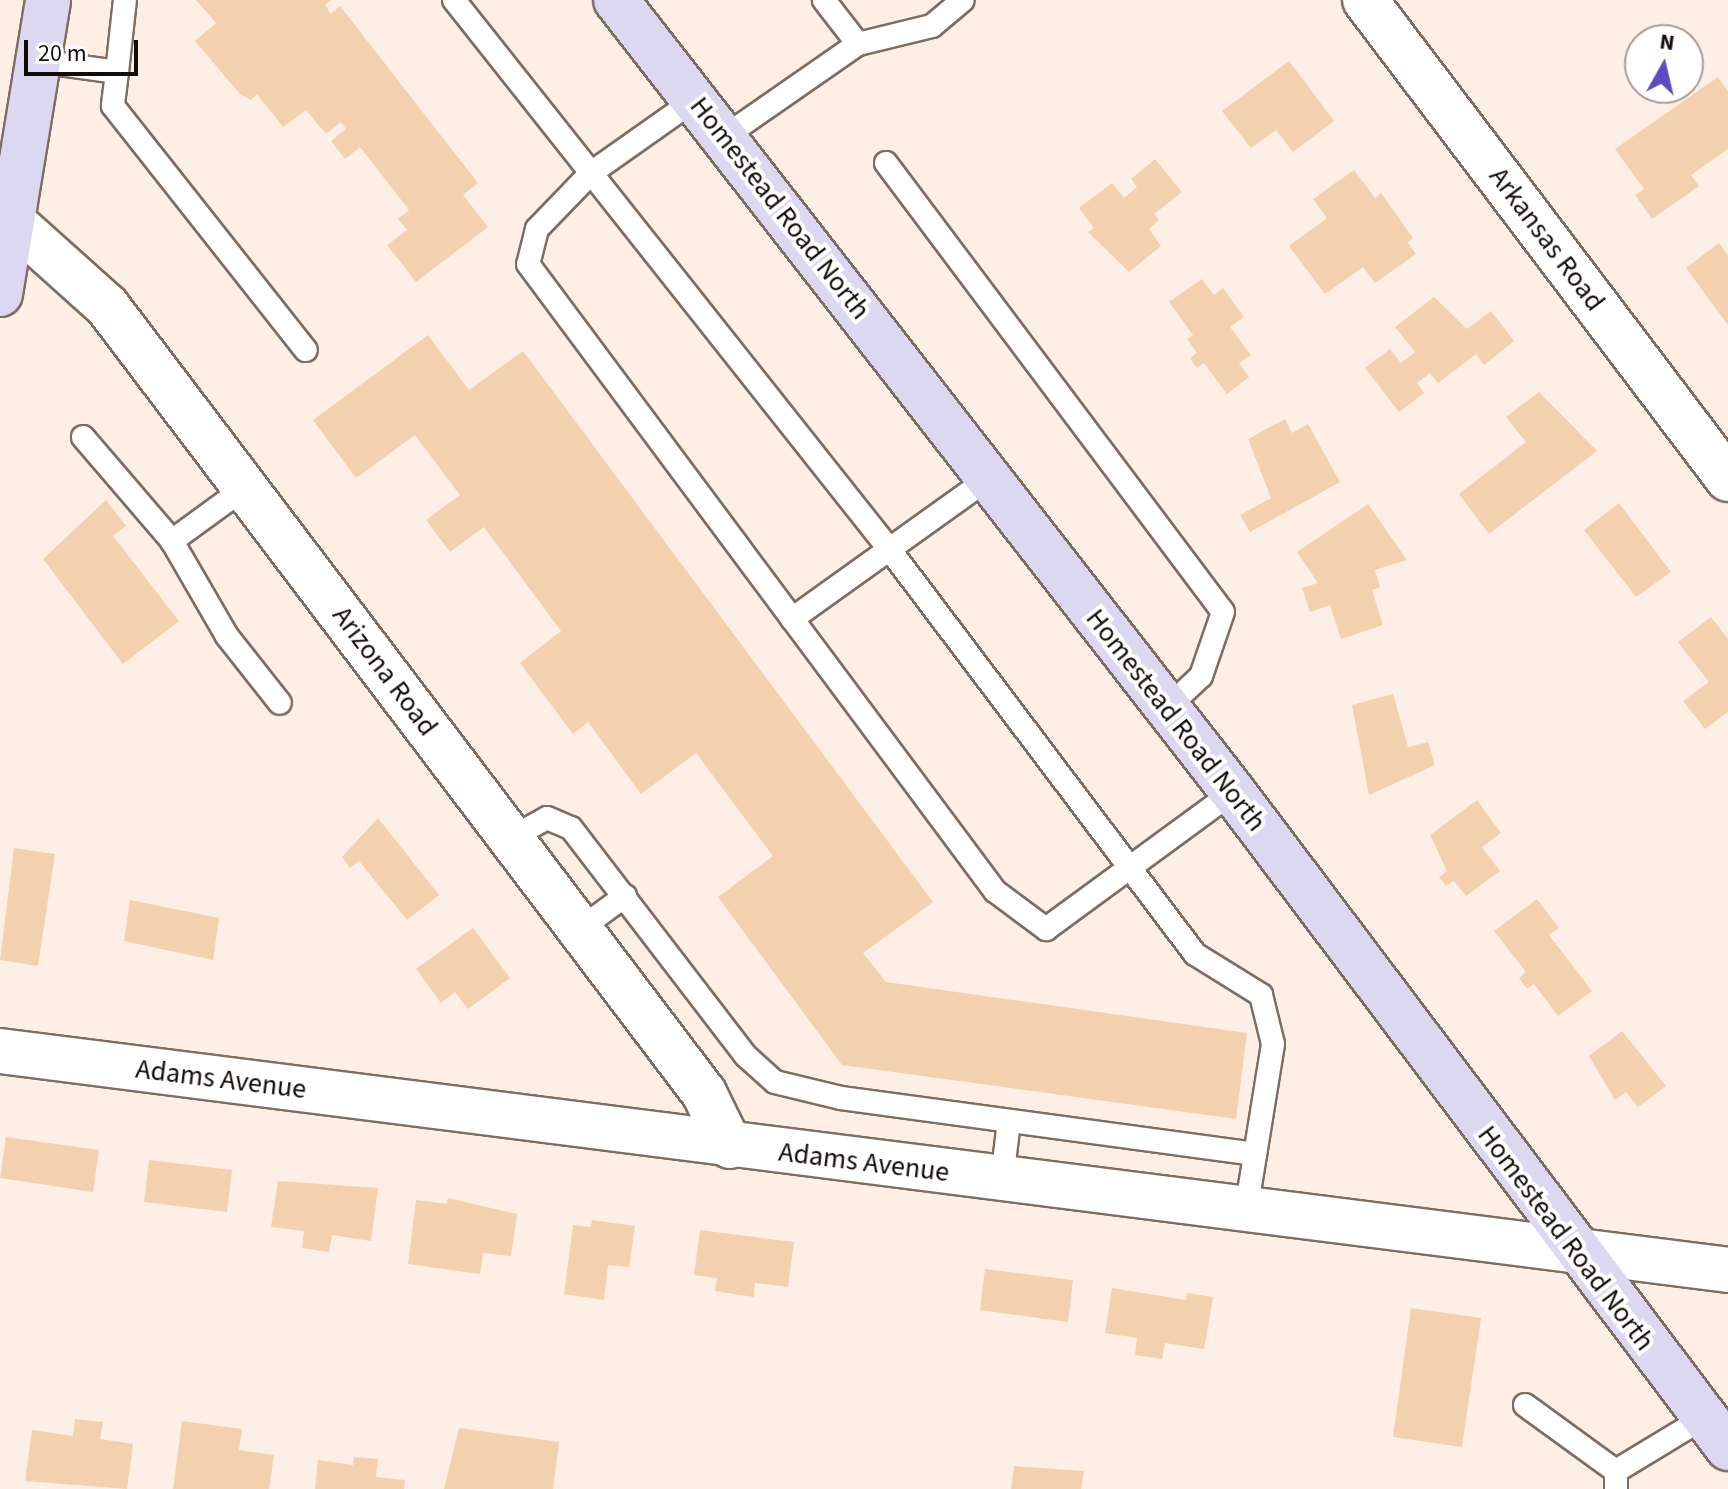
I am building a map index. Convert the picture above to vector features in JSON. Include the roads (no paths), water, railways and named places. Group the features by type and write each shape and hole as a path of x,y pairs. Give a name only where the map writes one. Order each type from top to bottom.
{"main road":[{"path":"0,294 11,220 10,169 38,61 48,0"},
{"name":"Homestead Road North","path":"616,0 1233,792 1573,1250 1717,1432"}],"street":[{"name":"Arkansas Road","path":"1365,0 1728,479"},
{"name":"Arizona Road","path":"11,220 107,306 704,1093 730,1146"},
{"name":"Adams Avenue","path":"0,1051 730,1146 1728,1270"}],"lane":[{"path":"125,0 113,106 306,350"},
{"path":"454,0 890,550 1195,954 1261,995 1272,1018 1246,1210"},
{"path":"824,0 858,44"},
{"path":"724,137 858,44 932,26 963,0"},
{"path":"38,61 117,72"},
{"path":"696,99 591,173 537,229 528,264 995,891 1020,914 1046,929 1128,865 1233,792"},
{"path":"886,163 1223,612 1201,676 1166,709"},
{"path":"83,437 172,541 227,636 280,703"},
{"path":"792,619 990,477"},
{"path":"172,541 246,487"},
{"path":"511,838 537,820 557,820 580,837 746,1056 775,1082 1009,1121 1255,1154"},
{"path":"580,929 625,896"},
{"path":"1002,1179 1009,1121"},
{"path":"1525,1405 1616,1480 1717,1432"}]}
